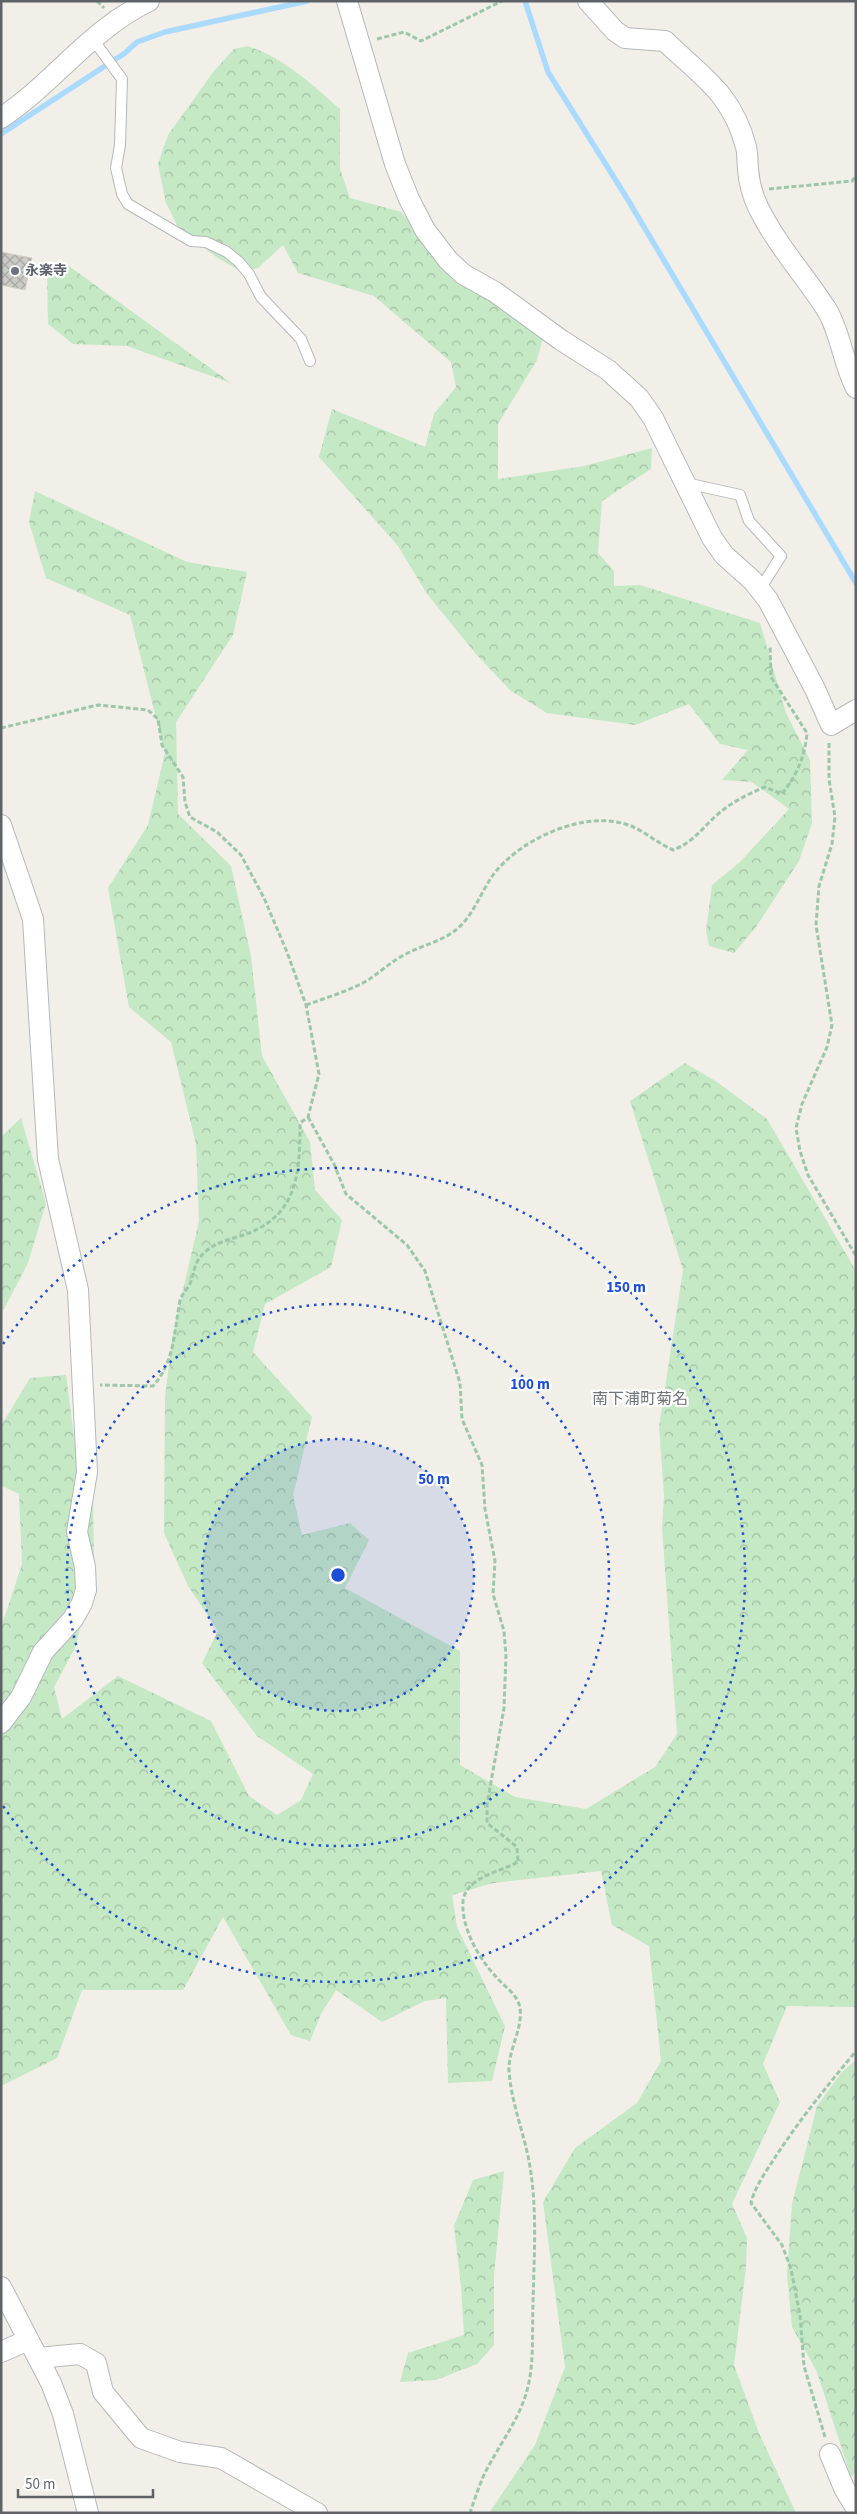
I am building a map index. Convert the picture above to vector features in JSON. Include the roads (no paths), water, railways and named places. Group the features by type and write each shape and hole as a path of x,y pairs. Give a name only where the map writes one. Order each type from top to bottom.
{"street":[{"path":"1,118 38,92 63,64 97,45 149,1"},
{"path":"348,1 395,164 409,199 426,230 448,260 463,274 495,292 623,382 653,418 712,538 720,550 760,589 798,655 831,725 856,710"},
{"path":"588,1 615,32 625,38 664,41 691,67 715,86 727,101 739,124 747,149 751,190 760,210 827,311 838,334 849,375 856,388"},
{"path":"1,825 33,919 48,1159 78,1290 87,1472 77,1532 85,1567 86,1590 73,1619 43,1652 21,1697 1,1723"},
{"path":"1,2287 38,2358 63,2414 88,2513"},
{"path":"1,2352 28,2340"},
{"path":"38,2358 80,2354 96,2363 103,2392 141,2438 180,2452 221,2458 317,2513"},
{"path":"830,2454 844,2488 856,2508"}],"lane":[{"path":"97,45 122,80 120,145 116,168 122,194 128,204 191,242 206,242 227,252 239,262 249,274 261,297 301,339 310,361"},
{"path":"686,483 740,495 749,521 781,556 760,589"}],"waterway":[{"path":"1,134 125,53 137,42 165,32 307,1"},
{"path":"525,1 548,72 625,195 856,583"}],"place":[{"name":"永楽寺","path":"15,271"}],"district":[{"name":"南下浦町菊名","path":"640,1399"}]}
